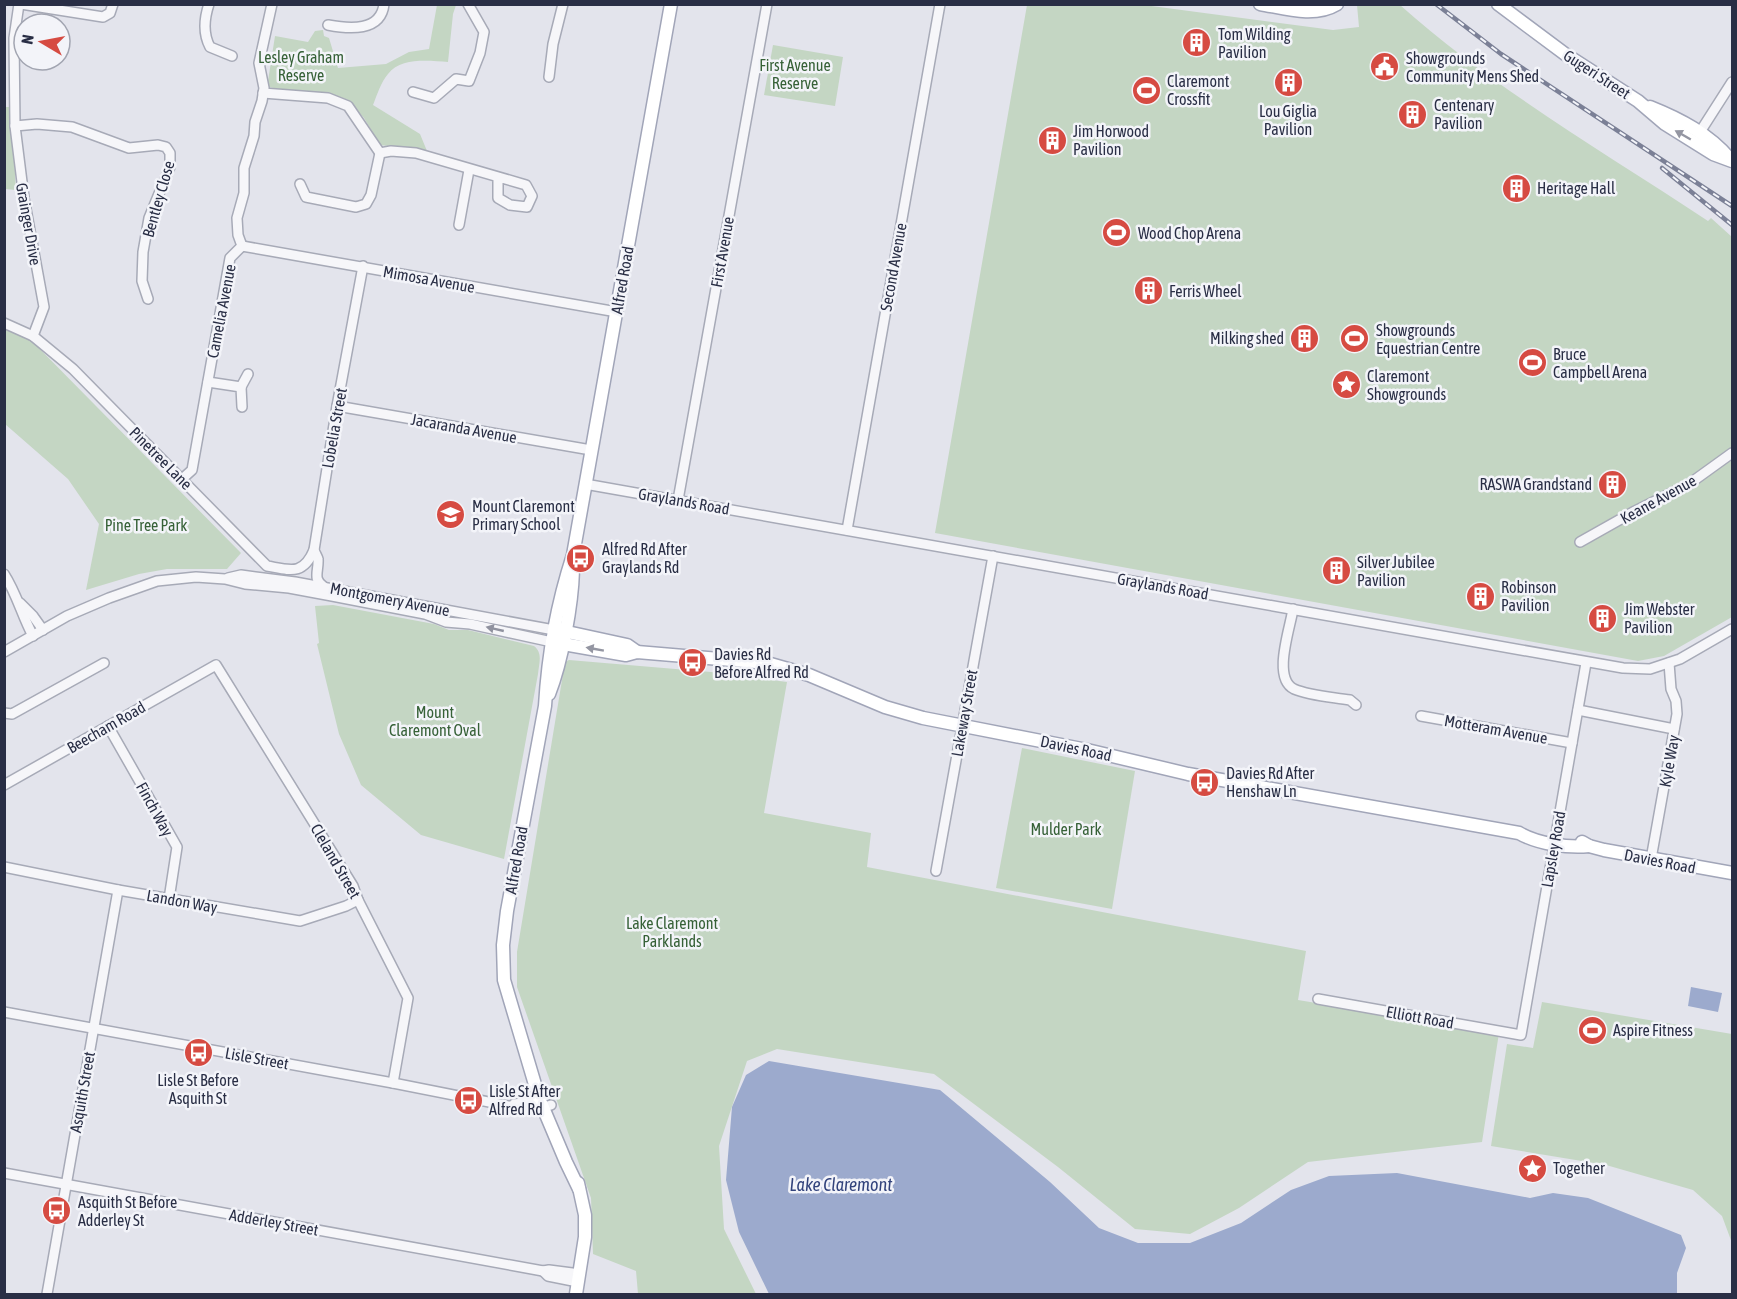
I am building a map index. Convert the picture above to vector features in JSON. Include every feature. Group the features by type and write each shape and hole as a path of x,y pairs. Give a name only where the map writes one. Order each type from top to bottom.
{"main road":[{"name":"Alfred Road","path":"578,1284 585,1237 585,1215 579,1189 566,1162 514,1014 504,980 503,945 507,911 545,706 546,674 572,590 573,555 671,4"},
{"path":"1260,4 1313,12 1324,11 1337,4"},
{"name":"Gugeri Street","path":"1498,4 1565,54 1638,101 1665,124 1713,154 1732,161"},
{"name":"Gugeri Street","path":"1638,101 1700,132 1718,145 1732,161"},
{"name":"Davies Road","path":"558,637 627,645 637,652 767,663 809,675 894,710 962,726 1087,750 1188,774 1519,833 1529,831 1554,839 1580,841 1589,846 1732,873"}],"street":[{"path":"20,4 103,17 110,13 113,4"},
{"path":"209,4 205,16 206,39 210,47 232,56"},
{"name":"Camelia Avenue","path":"182,479 192,470 230,258 242,246 238,235 237,219 244,193 244,168 254,136 255,122 263,93 259,63 272,4"},
{"path":"328,25 362,27 375,23 383,14 384,4"},
{"path":"413,92 434,98 456,79 469,81 480,53 484,32 468,4"},
{"path":"549,77 553,44 563,4"},
{"name":"First Avenue","path":"678,500 767,4"},
{"name":"Second Avenue","path":"847,530 940,4"},
{"name":"Grainger Drive","path":"14,72 15,126 24,198 44,307 33,336"},
{"path":"1700,132 1732,82"},
{"path":"263,93 328,98 348,106 380,153 371,195 366,204 356,207 306,197 300,184"},
{"name":"Bentley Close","path":"15,126 37,124 72,127 89,131 105,140 129,148 158,145 166,147 170,153 170,166 149,218 143,252 142,281 148,299"},
{"path":"380,153 391,151 416,153 498,178"},
{"path":"459,225 469,170"},
{"name":"Mimosa Avenue","path":"242,246 617,312"},
{"name":"Lobelia Street","path":"330,591 317,578 318,559 314,550 337,406 363,266"},
{"name":"Pinetree Lane","path":"4,323 33,336 73,369 267,566 299,569 305,565 314,550"},
{"path":"242,407 241,387 248,374"},
{"path":"208,382 241,387"},
{"name":"Jacaranda Avenue","path":"337,406 591,450"},
{"name":"Keane Avenue","path":"1581,542 1689,484 1732,453"},
{"name":"Graylands Road","path":"585,484 1623,668 1650,669 1669,663 1732,629"},
{"name":"Lakeway Street","path":"936,871 993,556"},
{"path":"4,574 20,603 24,620 33,636"},
{"name":"Montgomery Avenue","path":"4,652 91,605 157,581 196,577 225,579 242,575 265,577 330,591 425,614 446,622 558,637"},
{"path":"20,603 43,630"},
{"path":"1293,609 1283,662 1284,680 1296,689 1350,700 1356,705"},
{"path":"4,713 12,714 104,663"},
{"name":"Lapsley Road","path":"1521,1035 1586,663"},
{"name":"Kyle Way","path":"1651,859 1674,729 1676,701 1671,689 1669,663"},
{"name":"Cleland Street","path":"207,670 216,665 353,886 408,998 393,1083"},
{"name":"Beecham Road","path":"4,785 207,670"},
{"path":"1578,710 1674,729"},
{"name":"Motteram Avenue","path":"1421,716 1572,743"},
{"name":"Finch Way","path":"108,726 177,847 169,899"},
{"name":"Landon Way","path":"4,867 118,890 300,921 358,900"},
{"name":"Asquith Street","path":"47,1294 118,890"},
{"name":"Elliott Road","path":"1318,999 1521,1035"},
{"name":"Lisle Street","path":"4,1012 525,1109 545,1102"},
{"name":"Adderley Street","path":"4,1173 543,1271 549,1270 578,1284"}],"green space":[{"name":"Lesley Graham Reserve","path":"437,5 456,5 448,62 416,61 400,65 383,81 373,105 420,134 427,151 380,145 364,118 348,100 332,94 269,87 275,36 308,42 315,31 323,30 324,36 329,38 338,68 386,64 409,52 429,49"},
{"name":"Claremont Showgrounds","path":"1027,5 1144,5 1333,30 1359,27 1357,5 1400,5 1511,92 1708,221 1711,218 1732,237 1732,617 1664,656 1638,661 935,533"},
{"name":"First Avenue Reserve","path":"773,45 843,57 835,106 764,95"},
{"path":"4,107 11,107 16,190 5,189"},
{"name":"Pine Tree Park","path":"5,328 23,332 241,553 227,569 167,569 139,574 86,590 99,524 68,479 5,424"},
{"name":"Mount Claremont Oval","path":"333,605 434,624 449,630 468,630 534,646 537,649 540,659 538,674 504,859 421,835 361,785 339,734 317,644 319,643 315,606"},
{"name":"Lake Claremont Parklands","path":"569,660 711,672 787,682 764,813 871,833 867,867 1306,951 1298,1000 1499,1033 1482,1142 1308,1162 1239,1208 1190,1234 1135,1229 1058,1167 934,1074 777,1049 747,1061 719,1146 724,1229 756,1294 638,1294 636,1271 593,1254 591,1198 517,987 517,952 565,662"},
{"name":"Mulder Park","path":"1022,748 1135,771 1112,909 996,888"},
{"path":"1542,1002 1732,1034 1732,1243 1722,1216 1693,1190 1606,1165 1491,1146 1507,1044 1533,1048"}],"water":[{"path":"1691,987 1722,993 1718,1012 1688,1006"},
{"name":"Lake Claremont","path":"769,1061 940,1090 1050,1182 1099,1228 1138,1243 1190,1243 1241,1223 1291,1190 1329,1176 1397,1173 1530,1198 1553,1193 1588,1198 1681,1235 1686,1248 1677,1273 1677,1294 769,1294 739,1232 726,1180 732,1107 746,1075"}],"railway":[{"path":"1436,4 1501,54 1732,206"},
{"path":"1662,168 1732,225"}],"place":[{"name":"Tom Wilding Pavilion","path":"1197,43"},
{"name":"Showgrounds Community Mens Shed","path":"1385,67"},
{"name":"Lou Giglia Pavilion","path":"1288,83"},
{"name":"Claremont Crossfit","path":"1146,90"},
{"name":"Centenary Pavilion","path":"1413,114"},
{"name":"Jim Horwood Pavilion","path":"1052,140"},
{"name":"Heritage Hall","path":"1516,188"},
{"name":"Wood Chop Arena","path":"1117,233"},
{"name":"Ferris Wheel","path":"1148,291"},
{"name":"Milking shed","path":"1305,338"},
{"name":"Showgrounds Equestrian Centre","path":"1355,339"},
{"name":"Bruce Campbell Arena","path":"1532,363"},
{"name":"Claremont Showgrounds","path":"1346,385"},
{"name":"RASWA Grandstand","path":"1613,484"},
{"name":"Mount Claremont Primary School","path":"451,515"},
{"name":"Alfred Rd After Graylands Rd","path":"581,558"},
{"name":"Silver Jubilee Pavilion","path":"1336,571"},
{"name":"Robinson Pavilion","path":"1480,596"},
{"name":"Jim Webster Pavilion","path":"1603,618"},
{"name":"Davies Rd Before Alfred Rd","path":"693,663"},
{"name":"Davies Rd After Henshaw Ln","path":"1205,782"},
{"name":"Aspire Fitness","path":"1592,1030"},
{"name":"Lisle St Before Asquith St","path":"198,1052"},
{"name":"Lisle St After Alfred Rd","path":"468,1100"},
{"name":"Together","path":"1532,1168"},
{"name":"Asquith St Before Adderley St","path":"57,1211"}]}
